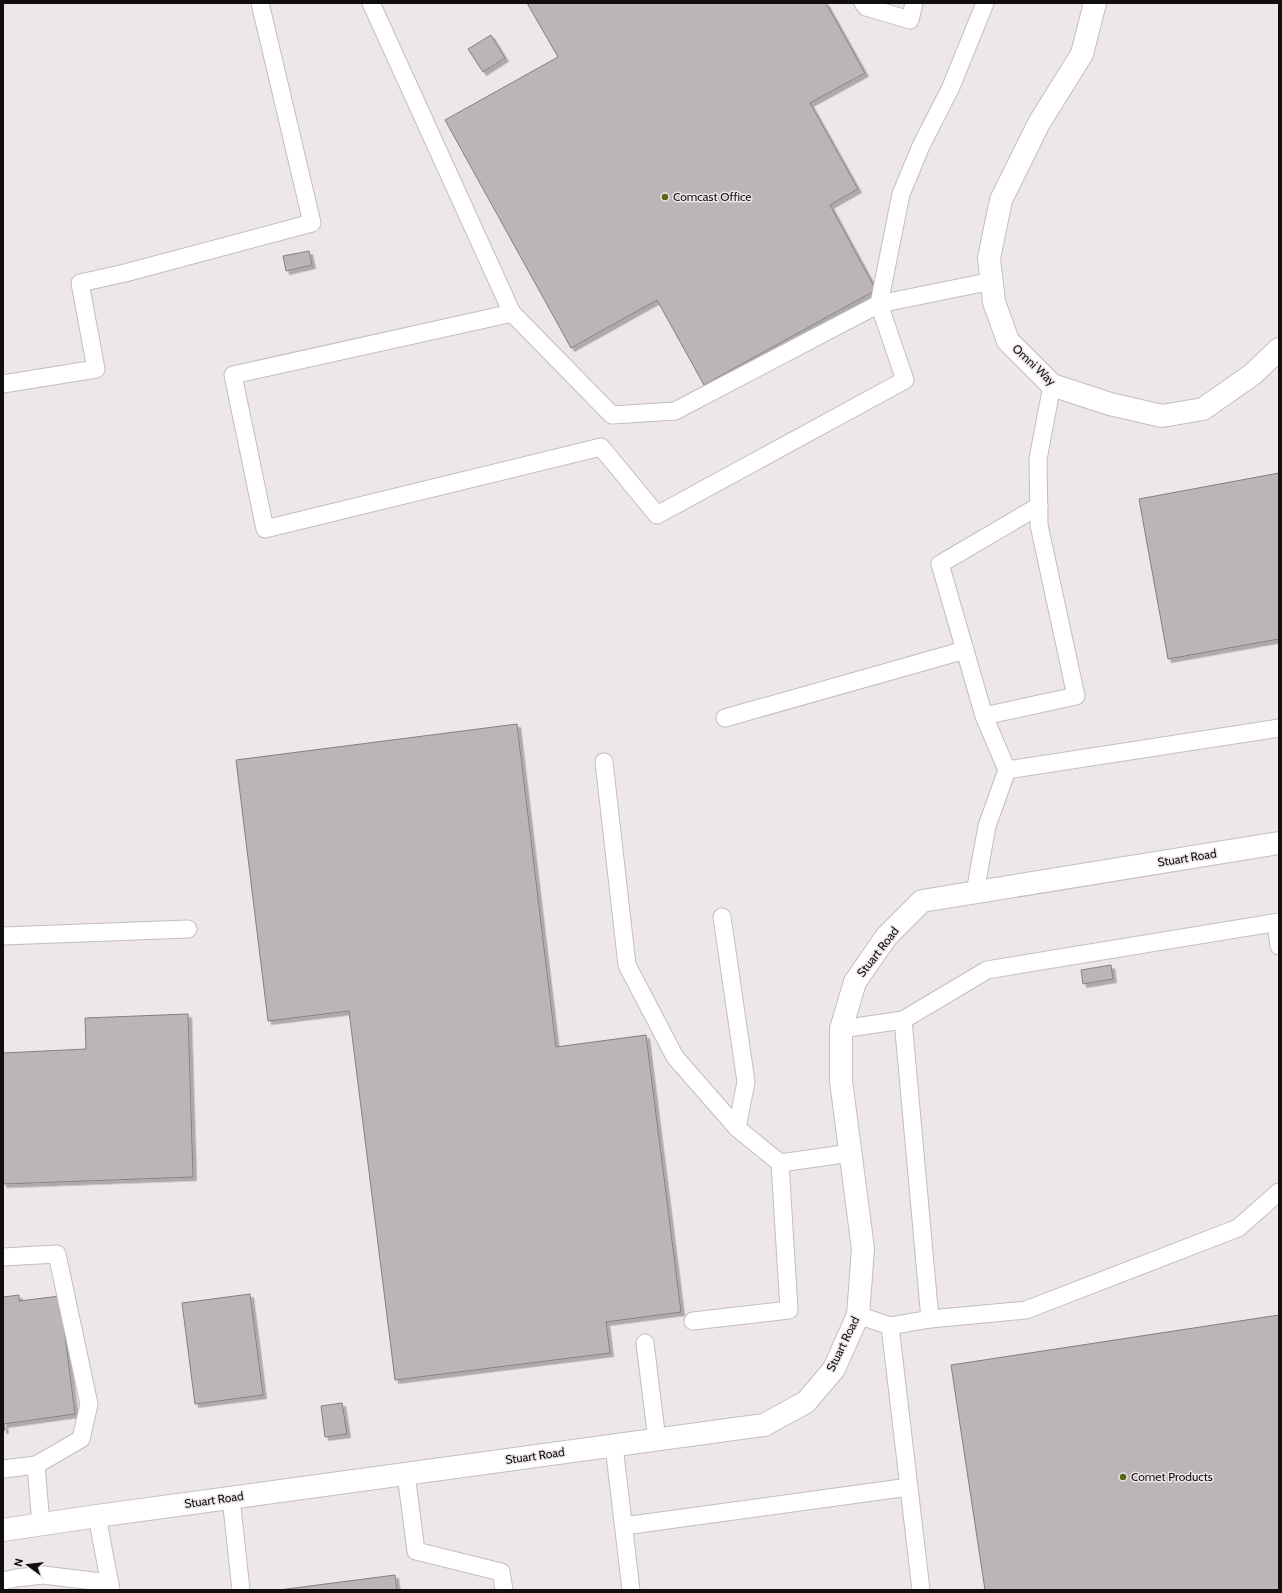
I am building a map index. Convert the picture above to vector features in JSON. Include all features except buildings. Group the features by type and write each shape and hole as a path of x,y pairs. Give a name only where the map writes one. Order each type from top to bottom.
{"street":[{"name":"Omni Way","path":"1095,3 1082,54 1039,123 1001,200 989,258 994,302 1008,341 1052,385 1110,404 1162,416 1203,409 1253,374 1279,349"},
{"name":"Stuart Road","path":"3,1530 764,1425 806,1402 834,1369 858,1315 863,1250 841,1081 841,1029 855,982 886,937 922,901 1279,843"}],"lane":[{"path":"3,384 96,369 80,283 125,273 312,223 260,3"},
{"path":"370,3 512,312 612,415 675,411 879,304 992,281"},
{"path":"863,3 866,7 910,20 914,3"},
{"path":"512,312 233,375 265,529 601,447 657,515 905,380 879,304 901,194 921,146 952,87 984,3"},
{"path":"984,716 1076,696 1039,525 1038,459 1052,385"},
{"path":"975,892 987,826 1007,770 984,716 940,564 1039,506"},
{"path":"725,718 965,650"},
{"path":"1007,770 1279,728"},
{"path":"604,762 627,965 675,1057 737,1128 780,1163 851,1153"},
{"path":"722,917 746,1082 737,1128"},
{"path":"841,1029 903,1020 988,970 1277,922 1279,946"},
{"path":"3,936 188,929"},
{"path":"903,1020 930,1320"},
{"path":"693,1321 789,1310 780,1163"},
{"path":"858,1315 890,1326 930,1320 1026,1310 1238,1228 1279,1192"},
{"path":"3,1257 57,1254 89,1404 80,1439 36,1465 3,1469"},
{"path":"890,1326 921,1590"},
{"path":"646,1343 657,1440"},
{"path":"614,1446 631,1590"},
{"path":"36,1465 42,1525"},
{"path":"406,1474 416,1551 501,1572 504,1590"},
{"path":"624,1526 909,1487"},
{"path":"231,1498 241,1590"},
{"path":"3,1581 43,1575 111,1587 97,1516"}],"place":[{"name":"Comcast Office","path":"665,197"},
{"name":"Comet Products","path":"1123,1477"}]}
